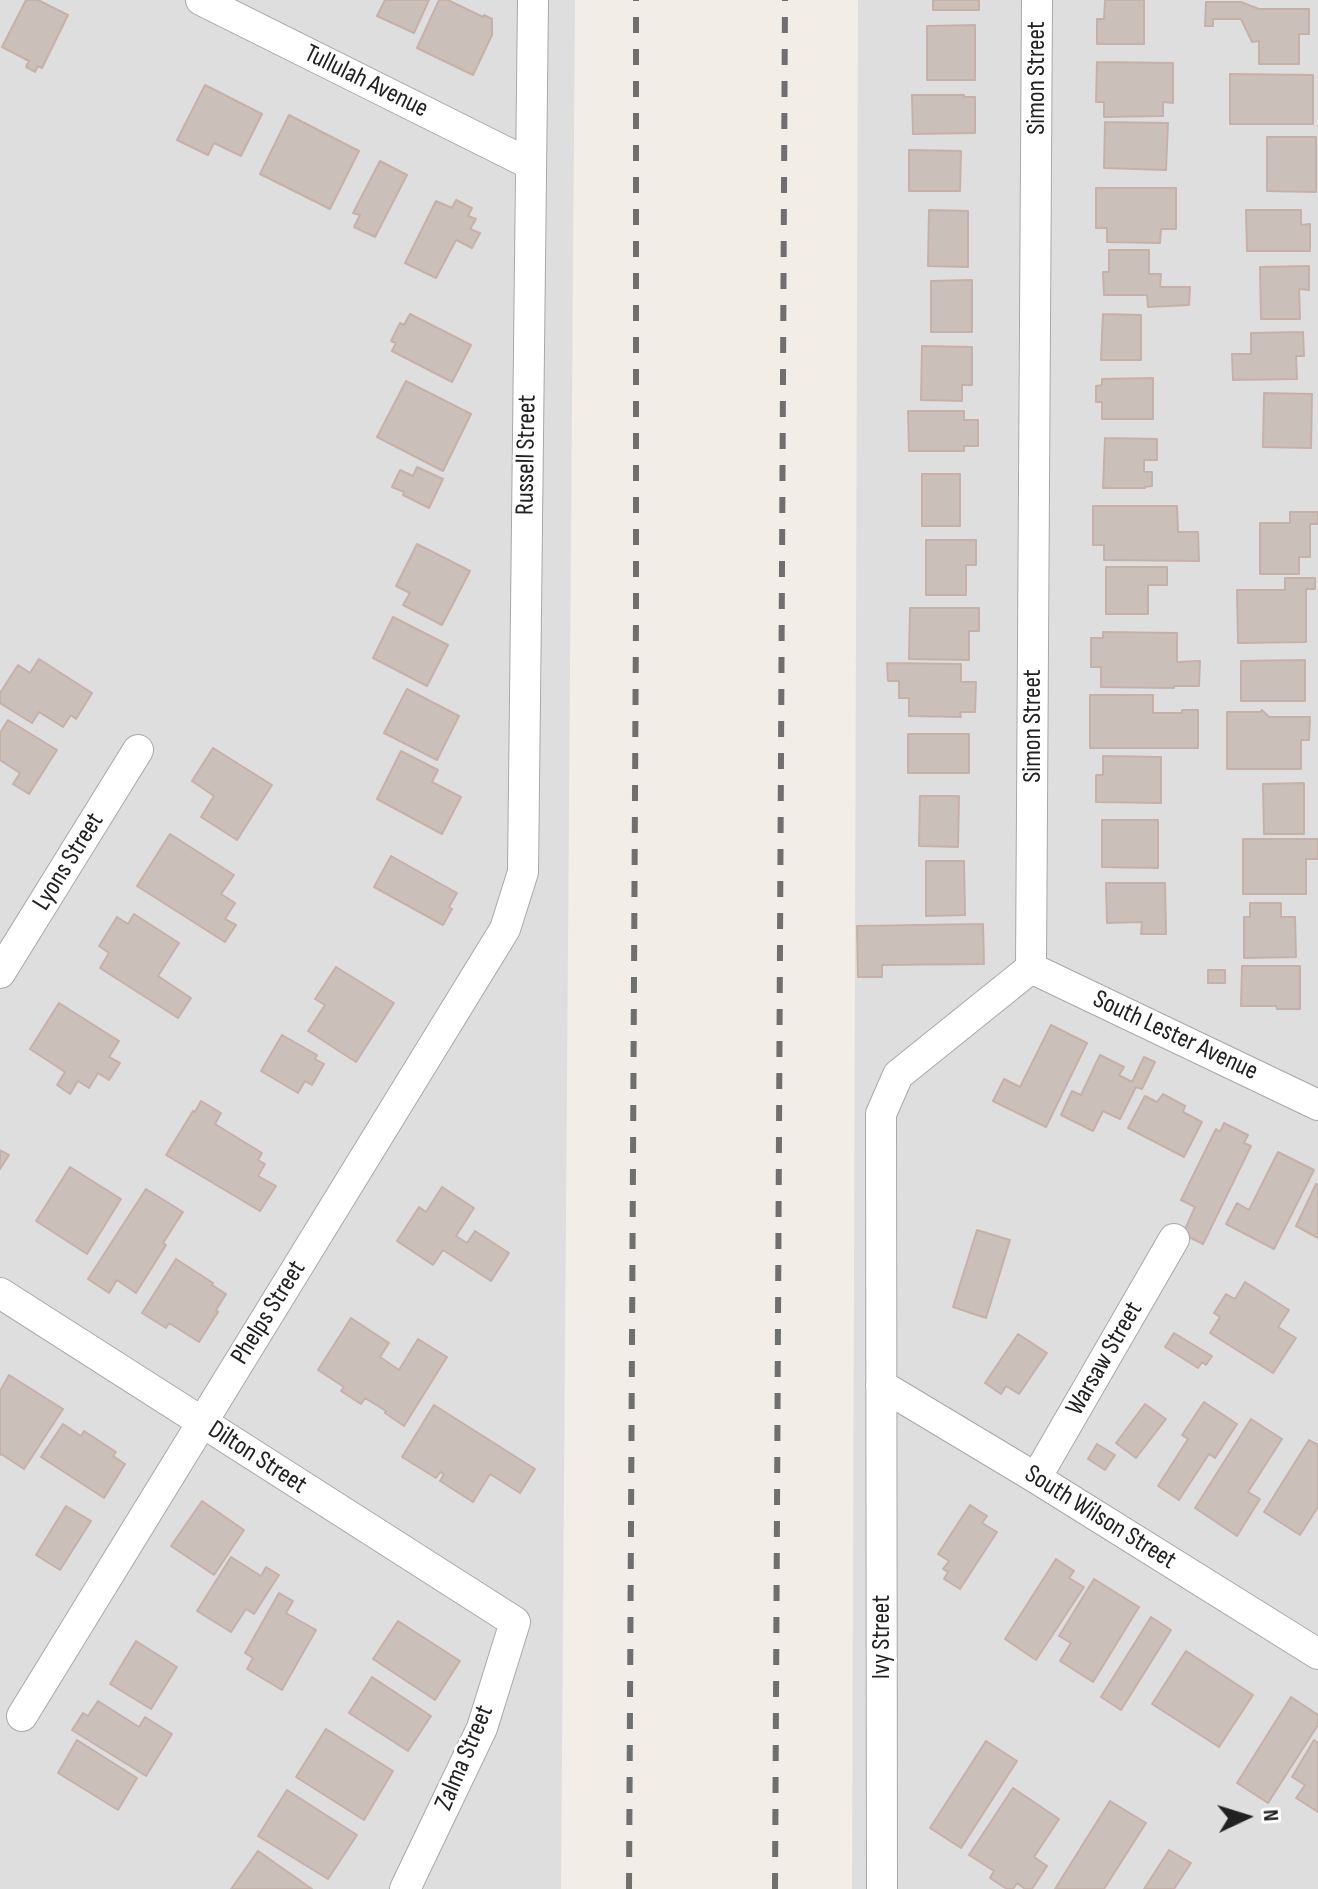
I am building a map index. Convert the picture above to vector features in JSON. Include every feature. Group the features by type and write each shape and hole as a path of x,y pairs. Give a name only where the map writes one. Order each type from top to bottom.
{"street":[{"name":"Tullulah Avenue","path":"201,0 530,164"},
{"name":"Russell Street","path":"512,908 523,872 533,0"},
{"name":"Simon Street","path":"1031,968 1037,0"},
{"name":"Lyons Street","path":"0,973 138,750"},
{"name":"Phelps Street","path":"22,1716 505,929 512,908"},
{"name":"South Lester Avenue","path":"1031,968 1318,1105"},
{"path":"881,1385 881,1114 898,1075 1031,968"},
{"name":"Warsaw Street","path":"1036,1478 1174,1239"},
{"name":"Dilton Street","path":"0,1293 515,1622"},
{"name":"South Wilson Street","path":"881,1385 1318,1654"},
{"name":"Ivy Street","path":"881,1385 884,1888"},
{"name":"Zalma Street","path":"405,1889 482,1728 515,1622"}],"shaded area":[{"path":"0,0 575,0 561,1889 0,1889"},
{"path":"858,0 1318,0 1318,1889 852,1889"}],"building":[{"path":"26,0 38,0 68,15 42,68 38,66 35,72 26,67 29,61 2,47"},
{"path":"385,0 429,0 414,33 377,16"},
{"path":"439,0 448,0 492,19 492,35 473,75 417,48"},
{"path":"933,0 979,0 979,10 933,10"},
{"path":"1105,0 1144,0 1144,44 1097,44 1097,19 1104,19"},
{"path":"1206,2 1241,2 1259,9 1309,9 1309,34 1299,34 1299,64 1259,64 1259,41 1252,42 1241,19 1213,19 1213,26 1205,26"},
{"path":"975,25 975,80 927,80 927,26"},
{"path":"1097,62 1173,63 1173,103 1163,102 1163,116 1104,117 1104,102 1096,102"},
{"path":"1230,74 1313,75 1313,124 1230,124"},
{"path":"205,85 262,114 241,156 214,143 208,155 177,140"},
{"path":"912,95 975,97 975,133 913,134"},
{"path":"289,115 359,151 330,209 260,174"},
{"path":"1105,122 1168,123 1166,170 1104,168"},
{"path":"1267,137 1316,137 1316,192 1267,191"},
{"path":"909,150 961,151 960,191 909,191"},
{"path":"380,161 407,175 375,237 354,227 360,215 353,213"},
{"path":"1096,188 1176,188 1176,229 1161,229 1160,243 1107,242 1107,228 1096,228"},
{"path":"456,200 472,208 468,216 476,219 470,229 480,233 472,248 456,240 436,278 405,263 436,201 452,208"},
{"path":"929,210 968,211 968,267 928,266"},
{"path":"1246,210 1301,210 1301,225 1310,224 1310,251 1247,251"},
{"path":"1109,250 1149,250 1149,274 1161,274 1160,287 1190,287 1189,305 1148,307 1147,295 1104,295 1103,272 1109,272"},
{"path":"1309,266 1309,290 1299,289 1300,319 1261,319 1260,267"},
{"path":"972,280 972,332 931,332 931,281"},
{"path":"410,314 471,345 452,382 392,351 396,343 391,341 400,323 404,325"},
{"path":"1103,314 1141,315 1141,360 1101,360"},
{"path":"1303,332 1304,356 1296,356 1297,379 1233,380 1232,354 1251,354 1251,333"},
{"path":"922,346 972,347 972,385 962,385 962,401 921,400"},
{"path":"1153,378 1153,419 1102,419 1102,402 1096,402 1096,386 1102,385 1102,379"},
{"path":"406,381 471,414 443,471 377,437"},
{"path":"1264,393 1312,394 1311,448 1263,447"},
{"path":"908,411 964,411 964,420 978,420 978,446 964,446 964,451 909,451"},
{"path":"1105,438 1157,439 1157,460 1144,460 1144,472 1152,472 1152,486 1103,488"},
{"path":"417,467 443,479 429,508 392,487 400,470 413,476"},
{"path":"922,474 960,474 960,526 922,526"},
{"path":"1093,506 1177,506 1178,532 1198,532 1199,561 1104,560 1104,545 1093,545"},
{"path":"1290,512 1318,512 1318,524 1310,524 1310,557 1299,557 1299,574 1260,574 1260,523 1290,523"},
{"path":"926,540 976,540 976,565 966,565 966,595 926,595"},
{"path":"417,544 470,571 442,625 403,605 410,593 396,586"},
{"path":"1106,567 1167,567 1167,585 1148,585 1148,614 1106,614"},
{"path":"1285,578 1315,578 1315,589 1306,589 1306,642 1238,643 1237,590 1285,590"},
{"path":"910,608 979,608 979,631 969,631 969,660 909,659"},
{"path":"393,617 448,645 427,686 373,658"},
{"path":"1103,632 1177,633 1177,662 1200,661 1199,686 1101,687 1101,667 1091,667 1091,638 1103,638"},
{"path":"39,659 92,693 76,719 71,715 63,727 39,712 32,723 0,703 0,693 18,665 30,673"},
{"path":"1305,660 1305,701 1241,701 1241,661"},
{"path":"887,663 961,664 961,682 976,682 975,712 960,712 961,717 909,716 909,698 899,698 899,681 888,681"},
{"path":"407,689 459,716 437,760 384,733"},
{"path":"1090,695 1153,695 1153,713 1198,710 1198,748 1090,748"},
{"path":"1262,710 1269,717 1310,717 1309,740 1301,740 1301,769 1227,769 1227,712"},
{"path":"8,720 57,750 29,794 13,784 20,773 0,760 0,733"},
{"path":"908,734 969,734 969,773 908,773"},
{"path":"213,748 272,785 237,840 201,817 214,796 192,781"},
{"path":"401,751 438,770 432,782 461,797 442,834 377,799"},
{"path":"1103,756 1161,757 1161,803 1096,802 1096,775 1103,775"},
{"path":"1304,783 1304,834 1264,834 1263,784"},
{"path":"920,796 959,796 958,847 919,846"},
{"path":"1102,820 1158,820 1158,868 1102,867"},
{"path":"170,834 234,875 221,894 235,903 225,919 236,925 225,942 137,886"},
{"path":"1243,839 1318,839 1318,859 1306,859 1306,894 1243,894"},
{"path":"391,856 457,893 443,925 374,887"},
{"path":"926,861 964,861 965,915 926,916"},
{"path":"1106,883 1165,883 1166,934 1141,934 1142,922 1107,923"},
{"path":"1250,903 1281,903 1281,917 1295,917 1296,957 1244,958 1244,917 1250,917"},
{"path":"134,914 179,943 158,976 191,998 178,1018 100,968 109,953 99,946 117,917 128,924"},
{"path":"983,924 984,964 882,965 882,977 858,977 857,926"},
{"path":"1242,966 1300,966 1300,1009 1241,1006"},
{"path":"336,967 394,1003 356,1062 308,1031 325,1005 315,999"},
{"path":"1208,970 1225,970 1225,983 1208,983"},
{"path":"59,1003 119,1041 109,1057 120,1063 109,1080 98,1073 89,1088 78,1081 70,1094 57,1085 65,1072 30,1049"},
{"path":"1051,1025 1087,1043 1046,1127 993,1101 1004,1079 1020,1087"},
{"path":"282,1035 317,1055 315,1059 324,1064 312,1085 305,1081 298,1093 261,1071"},
{"path":"1100,1055 1124,1067 1119,1075 1132,1082 1144,1057 1155,1062 1142,1089 1136,1087 1120,1119 1103,1111 1093,1131 1061,1115 1072,1091 1081,1095"},
{"path":"1163,1094 1185,1106 1183,1112 1202,1122 1184,1157 1128,1128 1145,1096 1157,1102"},
{"path":"201,1101 221,1113 215,1124 262,1153 258,1160 265,1164 258,1176 276,1186 260,1211 166,1155"},
{"path":"1224,1123 1248,1135 1244,1143 1251,1146 1203,1244 1183,1234 1195,1207 1181,1200 1216,1129 1220,1132"},
{"path":"0,1150 9,1155 0,1169"},
{"path":"1278,1152 1314,1170 1274,1249 1226,1224 1237,1203 1249,1210"},
{"path":"70,1167 121,1199 87,1254 36,1221"},
{"path":"1318,1185 1318,1238 1296,1226"},
{"path":"442,1187 474,1208 456,1236 467,1243 475,1231 509,1253 491,1281 443,1250 433,1265 397,1241 419,1207 426,1212"},
{"path":"146,1189 183,1212 136,1293 117,1280 109,1293 88,1279"},
{"path":"977,1230 1010,1240 986,1318 953,1307"},
{"path":"176,1259 226,1294 199,1342 169,1323 166,1328 142,1313"},
{"path":"1245,1282 1289,1310 1278,1327 1296,1338 1273,1373 1210,1333 1220,1317 1214,1313 1226,1294 1235,1299"},
{"path":"351,1318 389,1343 380,1357 399,1370 418,1339 447,1357 404,1426 365,1398 361,1404 341,1391 344,1387 318,1370"},
{"path":"1174,1333 1212,1356 1206,1365 1202,1362 1198,1368 1165,1347"},
{"path":"1018,1334 1047,1353 1019,1394 1006,1386 1001,1394 985,1383"},
{"path":"9,1375 63,1409 24,1469 0,1455 0,1391"},
{"path":"1204,1402 1237,1424 1215,1458 1209,1454 1179,1500 1158,1486 1188,1439 1182,1435"},
{"path":"1145,1404 1166,1419 1136,1458 1116,1443"},
{"path":"434,1405 535,1469 520,1493 490,1474 473,1502 440,1481 444,1474 440,1472 436,1478 402,1457"},
{"path":"1251,1419 1282,1439 1248,1492 1260,1499 1237,1536 1195,1508"},
{"path":"63,1424 81,1436 84,1431 116,1452 113,1456 125,1464 104,1498 41,1457"},
{"path":"1309,1440 1318,1445 1318,1507 1300,1535 1264,1512"},
{"path":"1097,1444 1115,1455 1105,1470 1088,1459"},
{"path":"202,1501 244,1530 214,1575 171,1546"},
{"path":"970,1505 987,1516 982,1523 997,1532 960,1589 944,1579 948,1572 943,1569 949,1561 938,1554"},
{"path":"66,1506 91,1521 60,1570 36,1555"},
{"path":"231,1557 261,1576 266,1567 279,1575 254,1614 246,1609 231,1632 197,1611"},
{"path":"1056,1559 1074,1571 1069,1578 1084,1587 1036,1660 1005,1639"},
{"path":"1094,1579 1139,1607 1093,1682 1060,1661 1071,1643 1059,1636"},
{"path":"279,1593 293,1601 286,1613 316,1630 282,1690 247,1669 253,1658 245,1653"},
{"path":"1151,1617 1171,1630 1121,1710 1101,1697"},
{"path":"398,1621 460,1661 435,1700 373,1659"},
{"path":"136,1641 177,1667 151,1709 110,1684"},
{"path":"1186,1651 1253,1695 1219,1747 1152,1704"},
{"path":"372,1677 431,1716 408,1751 349,1713"},
{"path":"1291,1697 1318,1715 1318,1725 1268,1803 1237,1783"},
{"path":"98,1701 139,1727 145,1717 172,1734 146,1776 72,1730 83,1713 88,1716"},
{"path":"326,1729 393,1771 364,1820 296,1777"},
{"path":"77,1740 137,1778 118,1810 58,1773"},
{"path":"1314,1740 1318,1743 1318,1812 1296,1798 1305,1785 1292,1777"},
{"path":"986,1741 1017,1761 961,1848 930,1828"},
{"path":"1013,1788 1059,1819 1034,1857 1047,1866 1032,1889 1025,1889 1017,1883 1013,1889 1007,1889 990,1878 994,1871 969,1855"},
{"path":"287,1790 357,1835 328,1879 258,1836"},
{"path":"1110,1801 1146,1823 1104,1889 1055,1889"},
{"path":"1169,1850 1191,1863 1174,1889 1144,1889"},
{"path":"258,1851 312,1889 231,1889"}],"railway":[{"path":"629,1889 636,0"},
{"path":"775,1889 785,0"}]}
